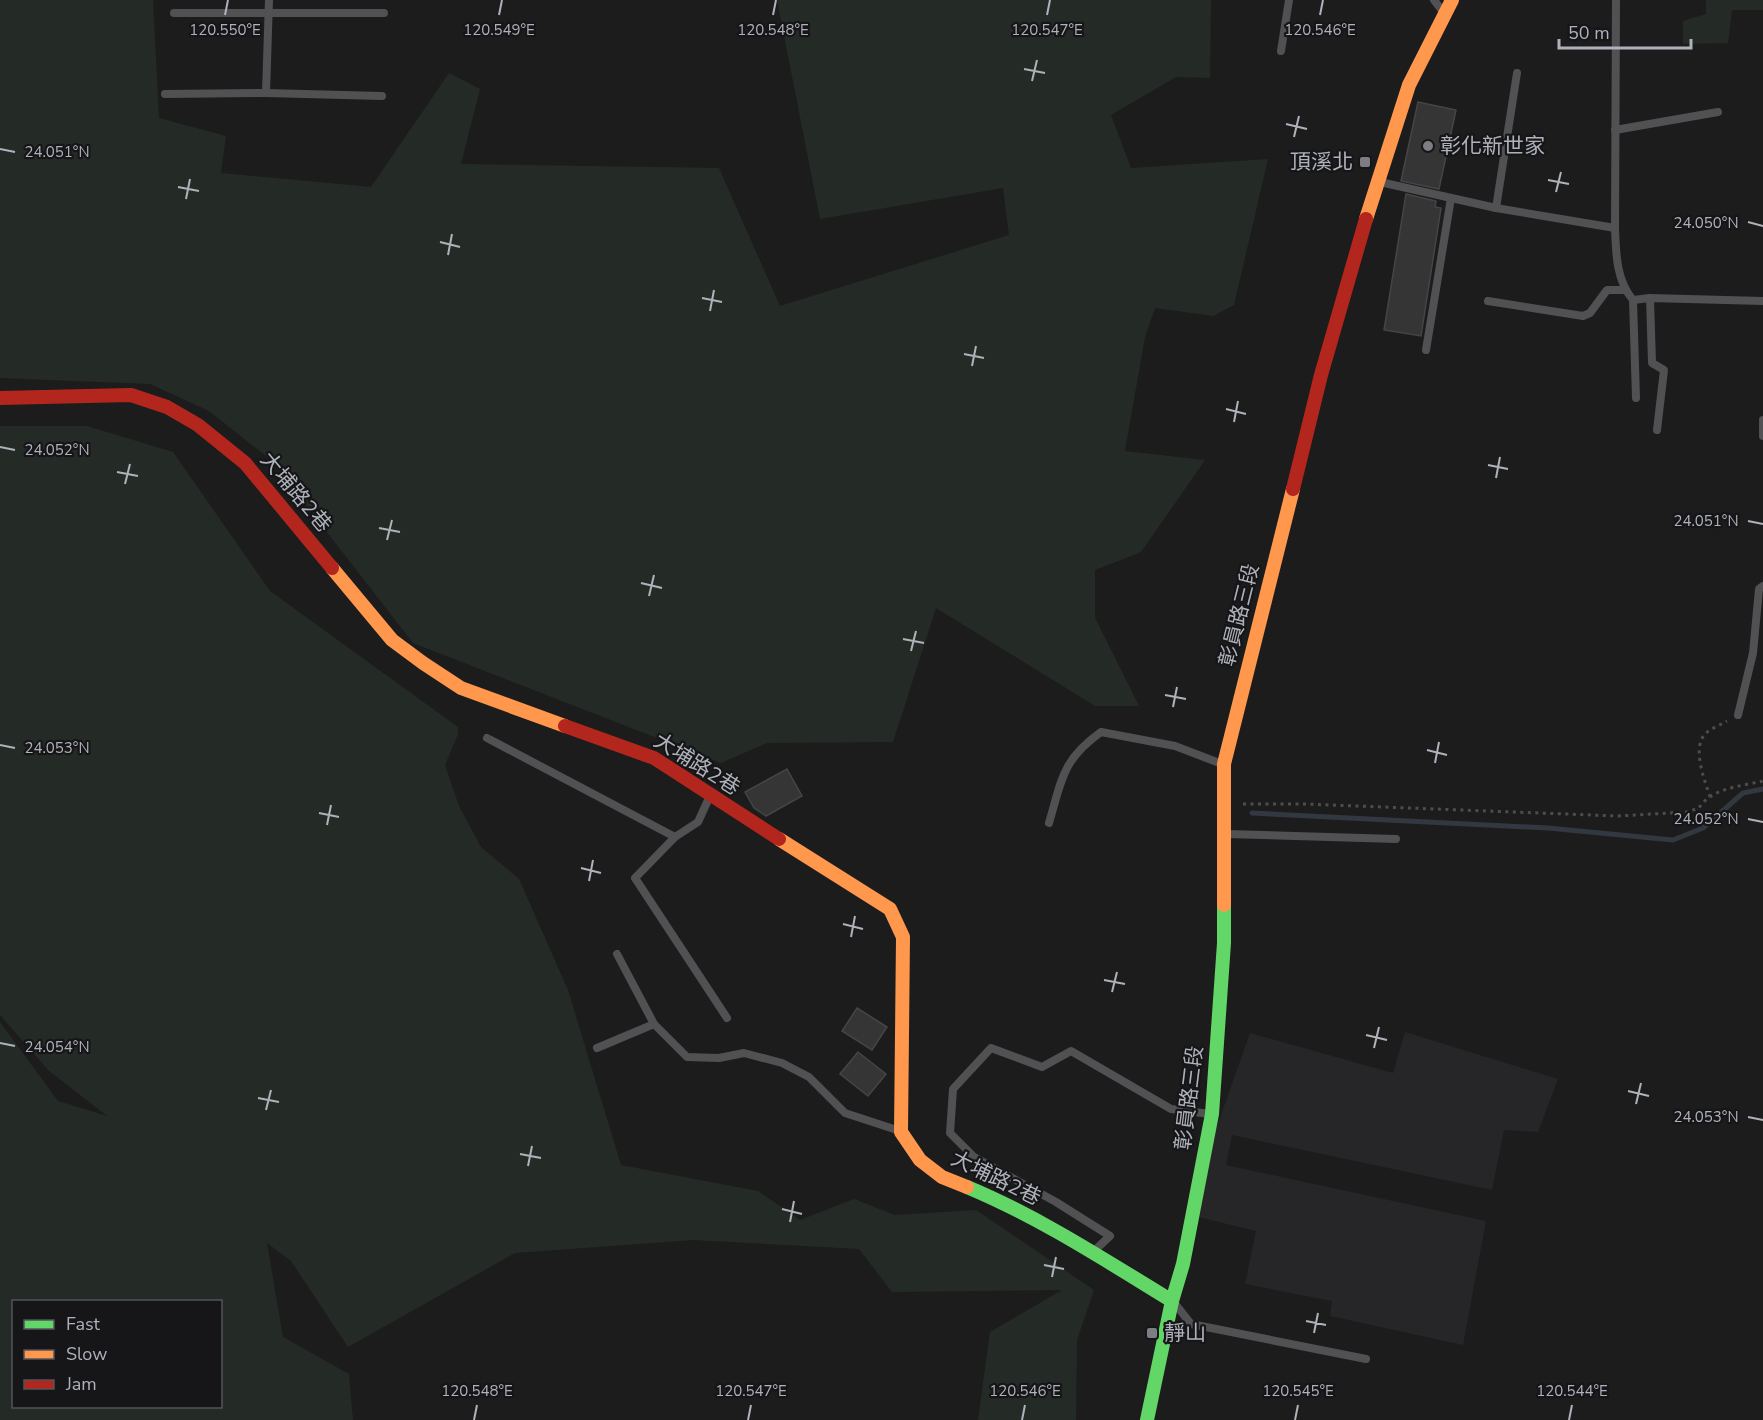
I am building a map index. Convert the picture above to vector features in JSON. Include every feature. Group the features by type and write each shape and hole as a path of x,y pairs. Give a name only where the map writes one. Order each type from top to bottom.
{"street":[{"name":"彰員路三段","path":"1147,1420 1172,1301 1183,1264 1212,1114 1224,943 1224,764 1321,375 1356,250 1409,85 1452,0"},
{"name":"大埔路2巷","path":"0,398 131,395 168,407 198,425 245,463 392,640 423,663 461,688 654,758 710,796 890,909 903,937 901,1132 920,1160 942,1178 1008,1204 1093,1252 1172,1301"}],"lane":[{"path":"266,93 269,0"},
{"path":"1281,51 1289,0"},
{"path":"1434,0 1444,14"},
{"path":"1616,0 1616,258 1624,290 1633,300 1636,398"},
{"path":"174,13 384,13"},
{"path":"1496,208 1517,74"},
{"path":"165,94 266,93 382,96"},
{"path":"1615,130 1718,112"},
{"path":"1379,182 1496,208 1615,228"},
{"path":"1426,350 1451,198"},
{"path":"1488,301 1583,316 1590,312 1607,290 1624,290"},
{"path":"1633,300 1650,298 1763,301"},
{"path":"1650,298 1652,363 1664,370 1657,430"},
{"path":"1763,420 1763,436"},
{"path":"1738,715 1753,653 1759,589 1763,586"},
{"path":"1049,822 1066,766 1084,744 1101,732 1175,746 1224,764"},
{"path":"487,738 675,837"},
{"path":"710,796 698,822 675,837 634,878 727,1018"},
{"path":"1224,834 1396,838"},
{"path":"617,954 654,1024 687,1056 719,1058 744,1053 782,1063 809,1077 845,1113 901,1132"},
{"path":"597,1048 654,1024"},
{"path":"1093,1252 1110,1236 1056,1202 974,1157 950,1133 952,1089 991,1048 1042,1067 1071,1051 1172,1109 1212,1114"},
{"path":"1172,1301 1191,1323 1366,1359"}],"path":[{"path":"1710,797 1700,765 1701,741 1707,733 1738,715"},
{"path":"1224,804 1304,804 1618,816 1687,812 1699,808 1704,800 1726,789 1763,782"}],"shaded area":[{"path":"0,0 153,0 159,118 226,136 221,173 371,187 449,73 480,89 461,164 719,168 780,306 1009,235 1003,188 820,219 777,0 1211,0 1210,78 1176,77 1111,115 1131,168 1268,159 1234,305 1213,316 1155,308 1145,337 1125,451 1205,460 1141,552 1095,570 1095,618 1139,706 1095,706 936,608 893,742 767,743 721,763 413,643 271,460 209,411 150,384 0,378"},
{"path":"1706,0 1763,0 1763,10 1732,10 1728,43 1683,44 1683,21 1706,14"},
{"path":"0,426 87,426 173,452 270,591 458,727 458,734 445,765 459,806 481,847 519,879 568,990 621,1165 758,1191 800,1220 854,1199 895,1215 976,1210 1094,1290 1077,1340 1076,1420 978,1420 990,1332 1062,1290 892,1292 859,1249 693,1240 515,1253 348,1347 291,1261 267,1243 283,1337 349,1374 353,1420 0,1420 0,1022 58,1101 107,1116 48,1070 0,1015"},
{"path":"1405,1032 1558,1079 1538,1132 1504,1130 1492,1190 1232,1135 1226,1165 1486,1221 1463,1345 1330,1316 1332,1301 1245,1284 1256,1231 1198,1217 1216,1129 1250,1033 1393,1073"}],"building":[{"name":"彰化新世家","path":"1418,102 1456,110 1439,189 1401,181"},
{"path":"1406,194 1436,201 1435,207 1441,208 1421,336 1384,330"},
{"path":"787,769 802,796 766,816 754,808 745,792"},
{"path":"857,1008 887,1027 872,1050 842,1031"},
{"path":"858,1052 886,1074 868,1096 840,1074"}],"waterway":[{"path":"1252,813 1548,828 1673,840 1703,828 1743,793 1763,789"}],"traffic: fast":[{"path":"1147,1420 1172,1301 1183,1264 1212,1114 1224,943 1224,905"},
{"path":"967,1187 1046,1225 1172,1301"}],"traffic: slow":[{"path":"1366,219 1409,85 1452,0"},
{"path":"1224,905 1224,764 1293,489"},
{"path":"332,568 392,640 423,663 461,688 565,726"},
{"path":"779,839 890,909 903,937 901,1132 920,1160 942,1177 967,1187"}],"traffic: jam":[{"path":"1293,489 1321,375 1366,219"},
{"path":"0,398 131,395 167,407 198,425 245,463 332,568"},
{"path":"565,726 654,758 779,839"}],"place":[{"name":"彰化新世家","path":"1428,146"},
{"name":"頂溪北","path":"1365,162"},
{"name":"靜山","path":"1152,1333"}]}
